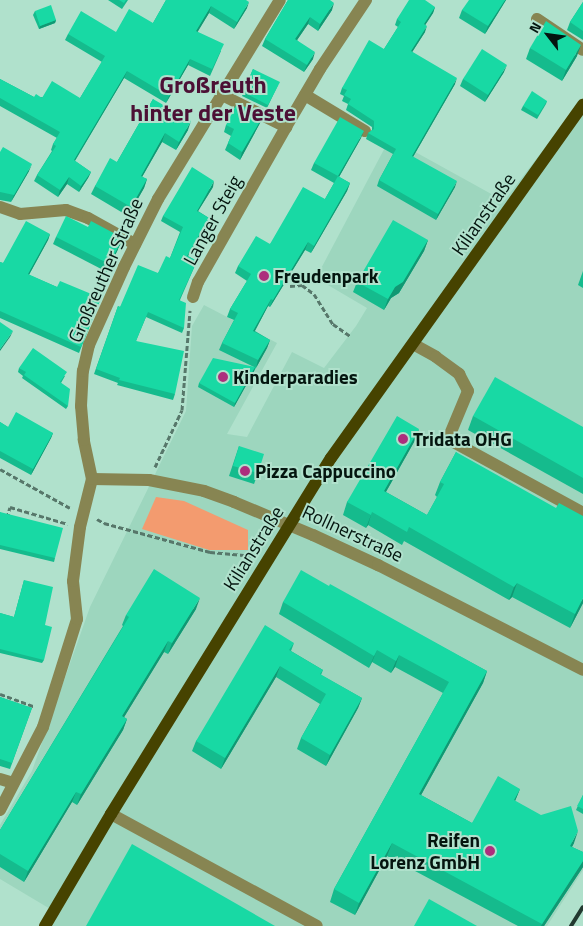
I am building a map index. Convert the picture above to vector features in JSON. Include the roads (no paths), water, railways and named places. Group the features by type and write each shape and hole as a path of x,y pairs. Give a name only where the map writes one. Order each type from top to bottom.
{"main road":[{"name":"Kilianstraße","path":"45,926 111,814 289,524 355,424 583,105"}],"street":[{"name":"Großreuther Straße","path":"0,810 43,727 77,619 73,581 83,514 92,479 84,440 81,406 83,371 89,346 135,244 158,200 280,0"},
{"name":"Langer Steig","path":"193,297 198,282 286,127 366,0"},
{"path":"537,19 583,50"},
{"path":"222,94 286,127"},
{"path":"305,95 365,131"},
{"path":"0,207 20,214 66,210 88,218 135,244"},
{"path":"413,344 436,357 459,374 468,391 448,439 583,513"},
{"name":"Rollnerstraße","path":"92,479 149,480 204,491 289,524 394,573 583,670"},
{"path":"0,779 13,783"},
{"path":"111,814 318,926"}],"railway":[{"path":"571,926 583,907"}],"place":[{"name":"Freudenpark","path":"264,276"},
{"name":"Kinderparadies","path":"223,377"},
{"name":"Tridata OHG","path":"403,439"},
{"name":"Pizza Cappuccino","path":"245,471"},
{"name":"Reifen Lorenz GmbH","path":"490,851"}],"district":[{"name":"Großreuth hinter der Veste","path":"213,99"}]}
